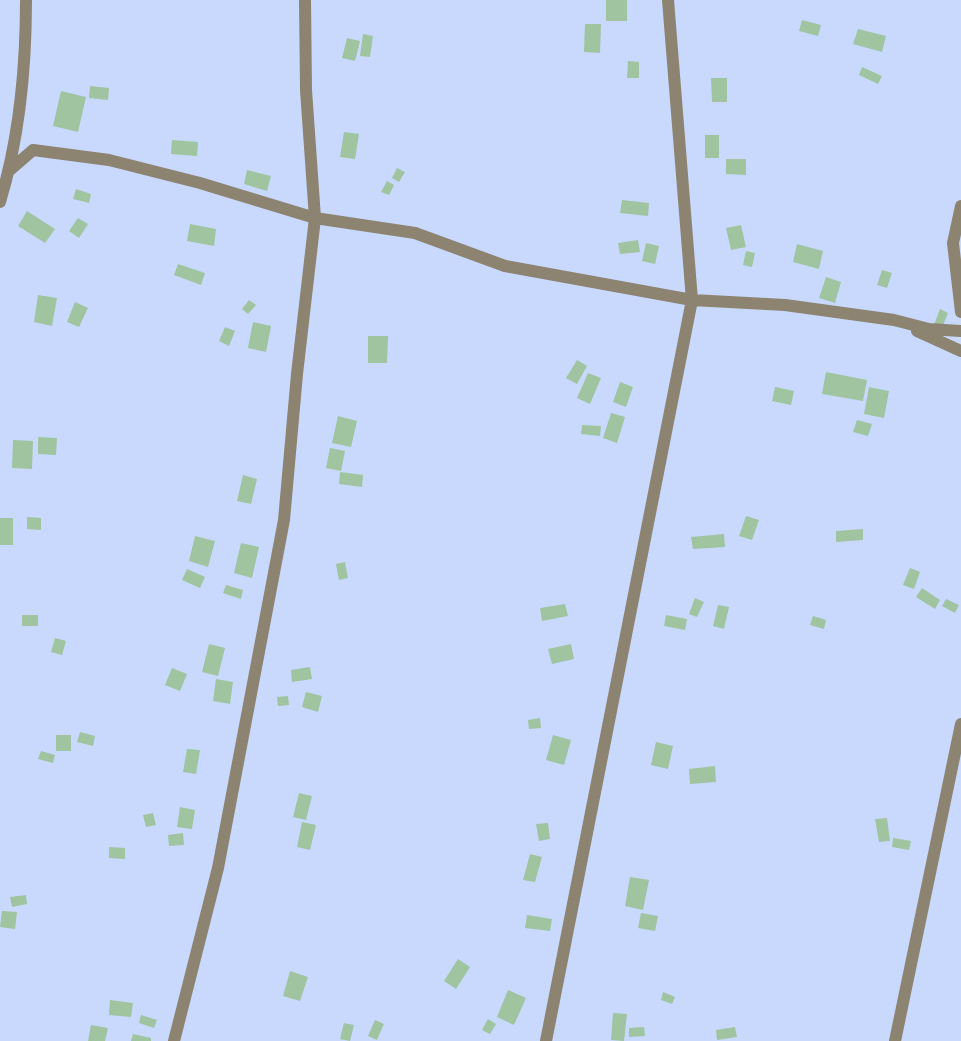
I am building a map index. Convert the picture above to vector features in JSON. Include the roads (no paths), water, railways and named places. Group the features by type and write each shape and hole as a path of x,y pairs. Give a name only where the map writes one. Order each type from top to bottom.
{"street":[{"path":"0,202 10,170 26,47 26,0"},
{"path":"174,1041 218,868 285,520 297,374 315,218 306,90 305,0"},
{"path":"546,1041 692,300 668,0"},
{"path":"10,170 33,150 109,160 200,183 315,218 415,233 505,266 692,300 785,305 894,320 929,329 961,331"},
{"path":"961,206 953,243 961,312"},
{"path":"894,320 961,351"},
{"path":"895,1041 961,724"}]}
